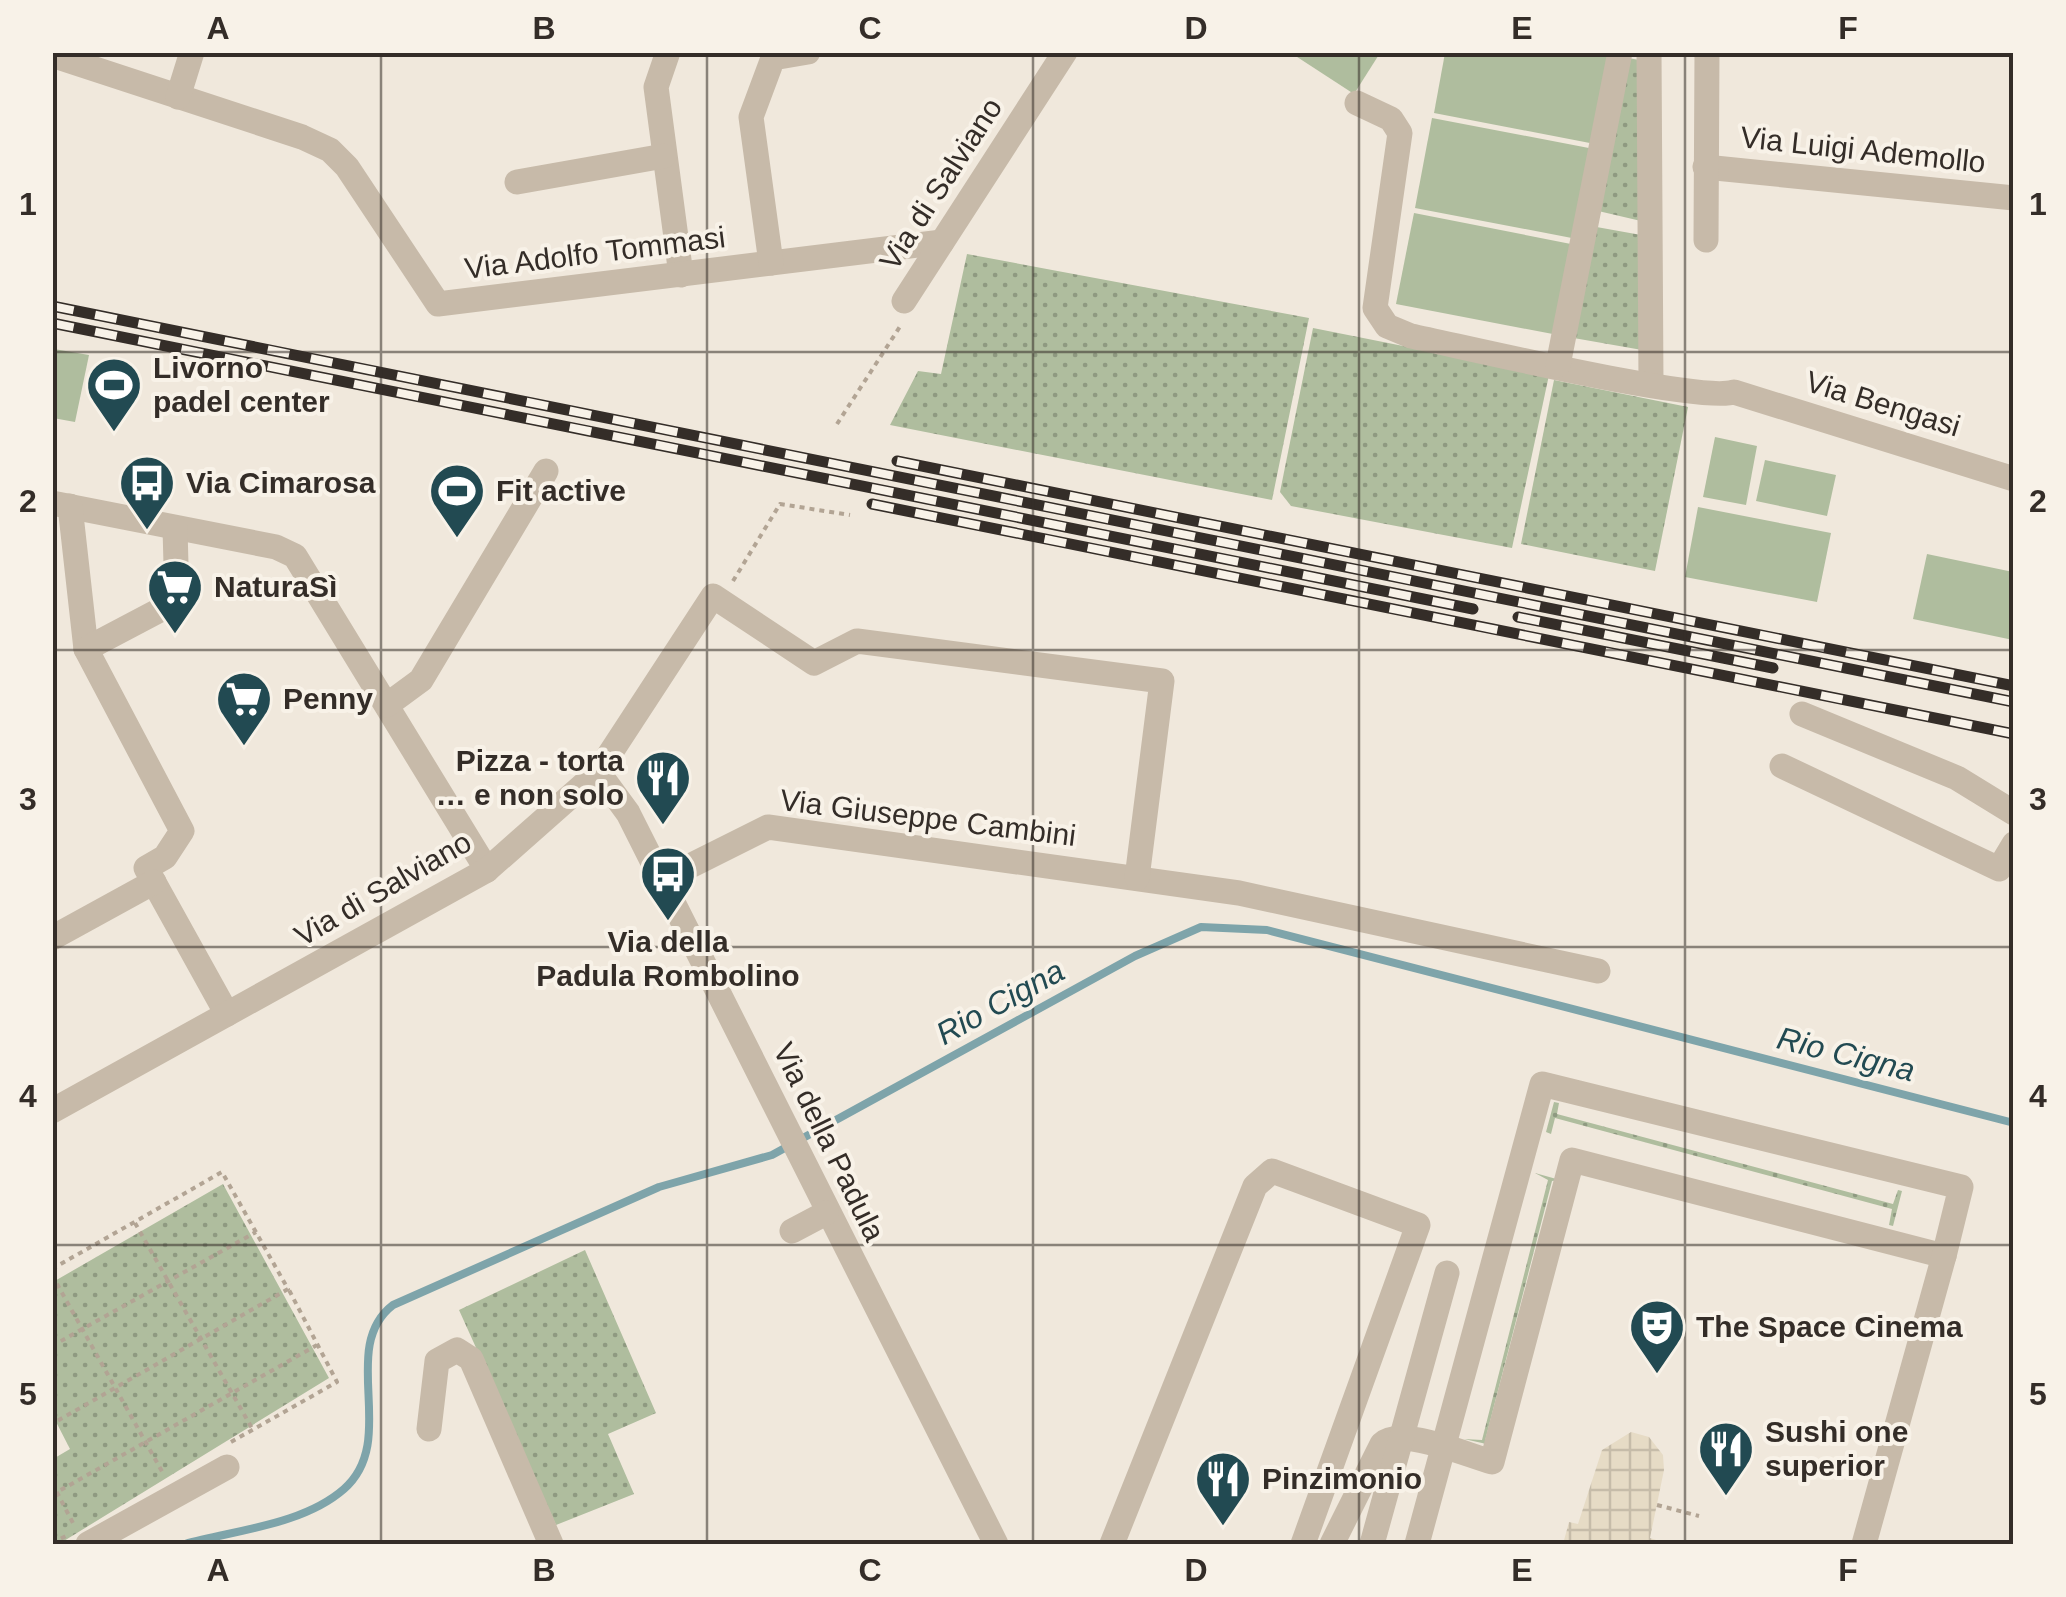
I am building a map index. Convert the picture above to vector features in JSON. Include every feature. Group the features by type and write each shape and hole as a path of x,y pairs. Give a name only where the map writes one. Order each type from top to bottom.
{"street":[{"path":"178,97 192,52"},
{"path":"668,52 656,87 682,275"},
{"path":"771,263 751,117 772,58 808,52"},
{"name":"Via di Salviano","path":"907,306 1016,150 1065,52"},
{"path":"1706,240 1708,52"},
{"path":"1558,365 1635,53"},
{"path":"1635,53 1652,383"},
{"name":"Via Adolfo Tommasi","path":"52,55 302,137 339,157 438,304 951,244"},
{"name":"Via Bengasi","path":"1357,104 1391,119 1400,132 1375,308 1387,326 1411,336 1652,383 1722,395 1734,392 2014,479"},
{"path":"517,182 664,156"},
{"name":"Via Luigi Ademollo","path":"1706,167 2014,198"},
{"path":"387,705 421,680 546,471"},
{"path":"227,1014 146,868 165,857 182,832 86,649 65,509 276,547 294,556 486,870"},
{"path":"86,649 177,601 175,528"},
{"path":"713,596 814,663 857,640 1162,681 1137,878"},
{"name":"Via di Salviano","path":"52,1111 486,870 598,772 713,596"},
{"path":"1802,714 1957,778 2014,813"},
{"path":"1782,766 2000,869 2014,844"},
{"name":"Via della Padula","path":"598,772 628,813 800,1154 826,1214 996,1544"},
{"name":"Via Giuseppe Cambini","path":"662,880 768,827 1137,878 1332,910 1598,971"},
{"path":"52,938 154,882"},
{"path":"1417,1544 1542,1084 1961,1187 1864,1544"},
{"path":"1332,1544 1382,1444 1391,1436 1403,1435 1492,1462 1572,1160 1944,1256"},
{"path":"1112,1544 1254,1186 1272,1171 1418,1225 1303,1544"},
{"path":"792,1231 826,1214"},
{"path":"1372,1544 1447,1274"},
{"path":"429,1429 438,1361 458,1350 470,1359 550,1544"},
{"path":"88,1544 226,1456"}],"path":[{"path":"837,424 907,306"},
{"path":"713,596 724,595 780,504 850,515"},
{"path":"166,1479 52,1272 222,1172 336,1382 253,1430 226,1456"},
{"path":"135,1223 253,1430"},
{"path":"52,1346 256,1232"},
{"path":"52,1424 288,1288"},
{"path":"55,1493 317,1345"},
{"path":"52,1483 76,1530 52,1543"},
{"path":"1657,1505 1699,1516"}],"green space":[{"path":"1291,53 1380,53 1354,94"},
{"path":"1445,53 1613,54 1595,144 1434,113"},
{"path":"1623,57 1639,60 1641,221 1594,210"},
{"path":"1432,118 1594,149 1577,239 1415,208"},
{"path":"1414,213 1576,245 1558,335 1396,304"},
{"path":"1591,226 1641,235 1642,350 1568,337"},
{"path":"967,254 1309,318 1272,500 890,425 918,371 941,374"},
{"path":"1313,328 1549,375 1512,548 1291,506 1280,492"},
{"path":"54,349 89,355 75,422 53,418"},
{"path":"1554,380 1688,407 1655,571 1521,544"},
{"path":"1715,437 1757,446 1746,505 1703,497"},
{"path":"1765,460 1836,475 1827,516 1756,501"},
{"path":"1698,507 1831,533 1817,602 1685,577"},
{"path":"1927,554 2013,572 2013,640 1913,619"},
{"path":"1554,1102 1559,1103 1557,1114 1893,1204 1898,1190 1902,1191 1893,1226 1889,1225 1892,1209 1555,1118 1551,1134 1546,1132"},
{"path":"1535,1173 1560,1180 1552,1181 1485,1441 1491,1445 1464,1439 1482,1440 1548,1180"},
{"path":"223,1184 329,1378 59,1544 53,1544 53,1459 70,1449 53,1416 53,1282"},
{"path":"585,1250 656,1413 608,1434 634,1494 556,1525 459,1310"}],"shaded area":[{"path":"1631,1432 1649,1437 1663,1455 1664,1470 1650,1538 1656,1540 1655,1544 1563,1544 1569,1522 1578,1524 1602,1450"}],"waterway":[{"name":"Rio Cigna","path":"185,1544 289,1519 344,1489 360,1469 367,1446 370,1345 377,1323 393,1305 659,1187 772,1155 1135,956 1201,927 1267,930 2014,1123"}],"railway":[{"path":"52,306 2014,702"},
{"path":"52,323 1473,609"},
{"path":"897,461 2014,686"},
{"path":"872,504 2014,734"},
{"path":"1518,617 1773,668"}],"place":[{"name":"Livorno padel center","path":"114,434"},
{"name":"Via Cimarosa","path":"147,532"},
{"name":"Fit active","path":"457,540"},
{"name":"NaturaSì","path":"175,636"},
{"name":"Penny","path":"244,748"},
{"name":"Pizza - torta … e non solo","path":"663,827"},
{"name":"Via della Padula Rombolino","path":"668,923"},
{"name":"The Space Cinema","path":"1657,1376"},
{"name":"Sushi one superior","path":"1726,1498"},
{"name":"Pinzimonio","path":"1223,1528"}]}
